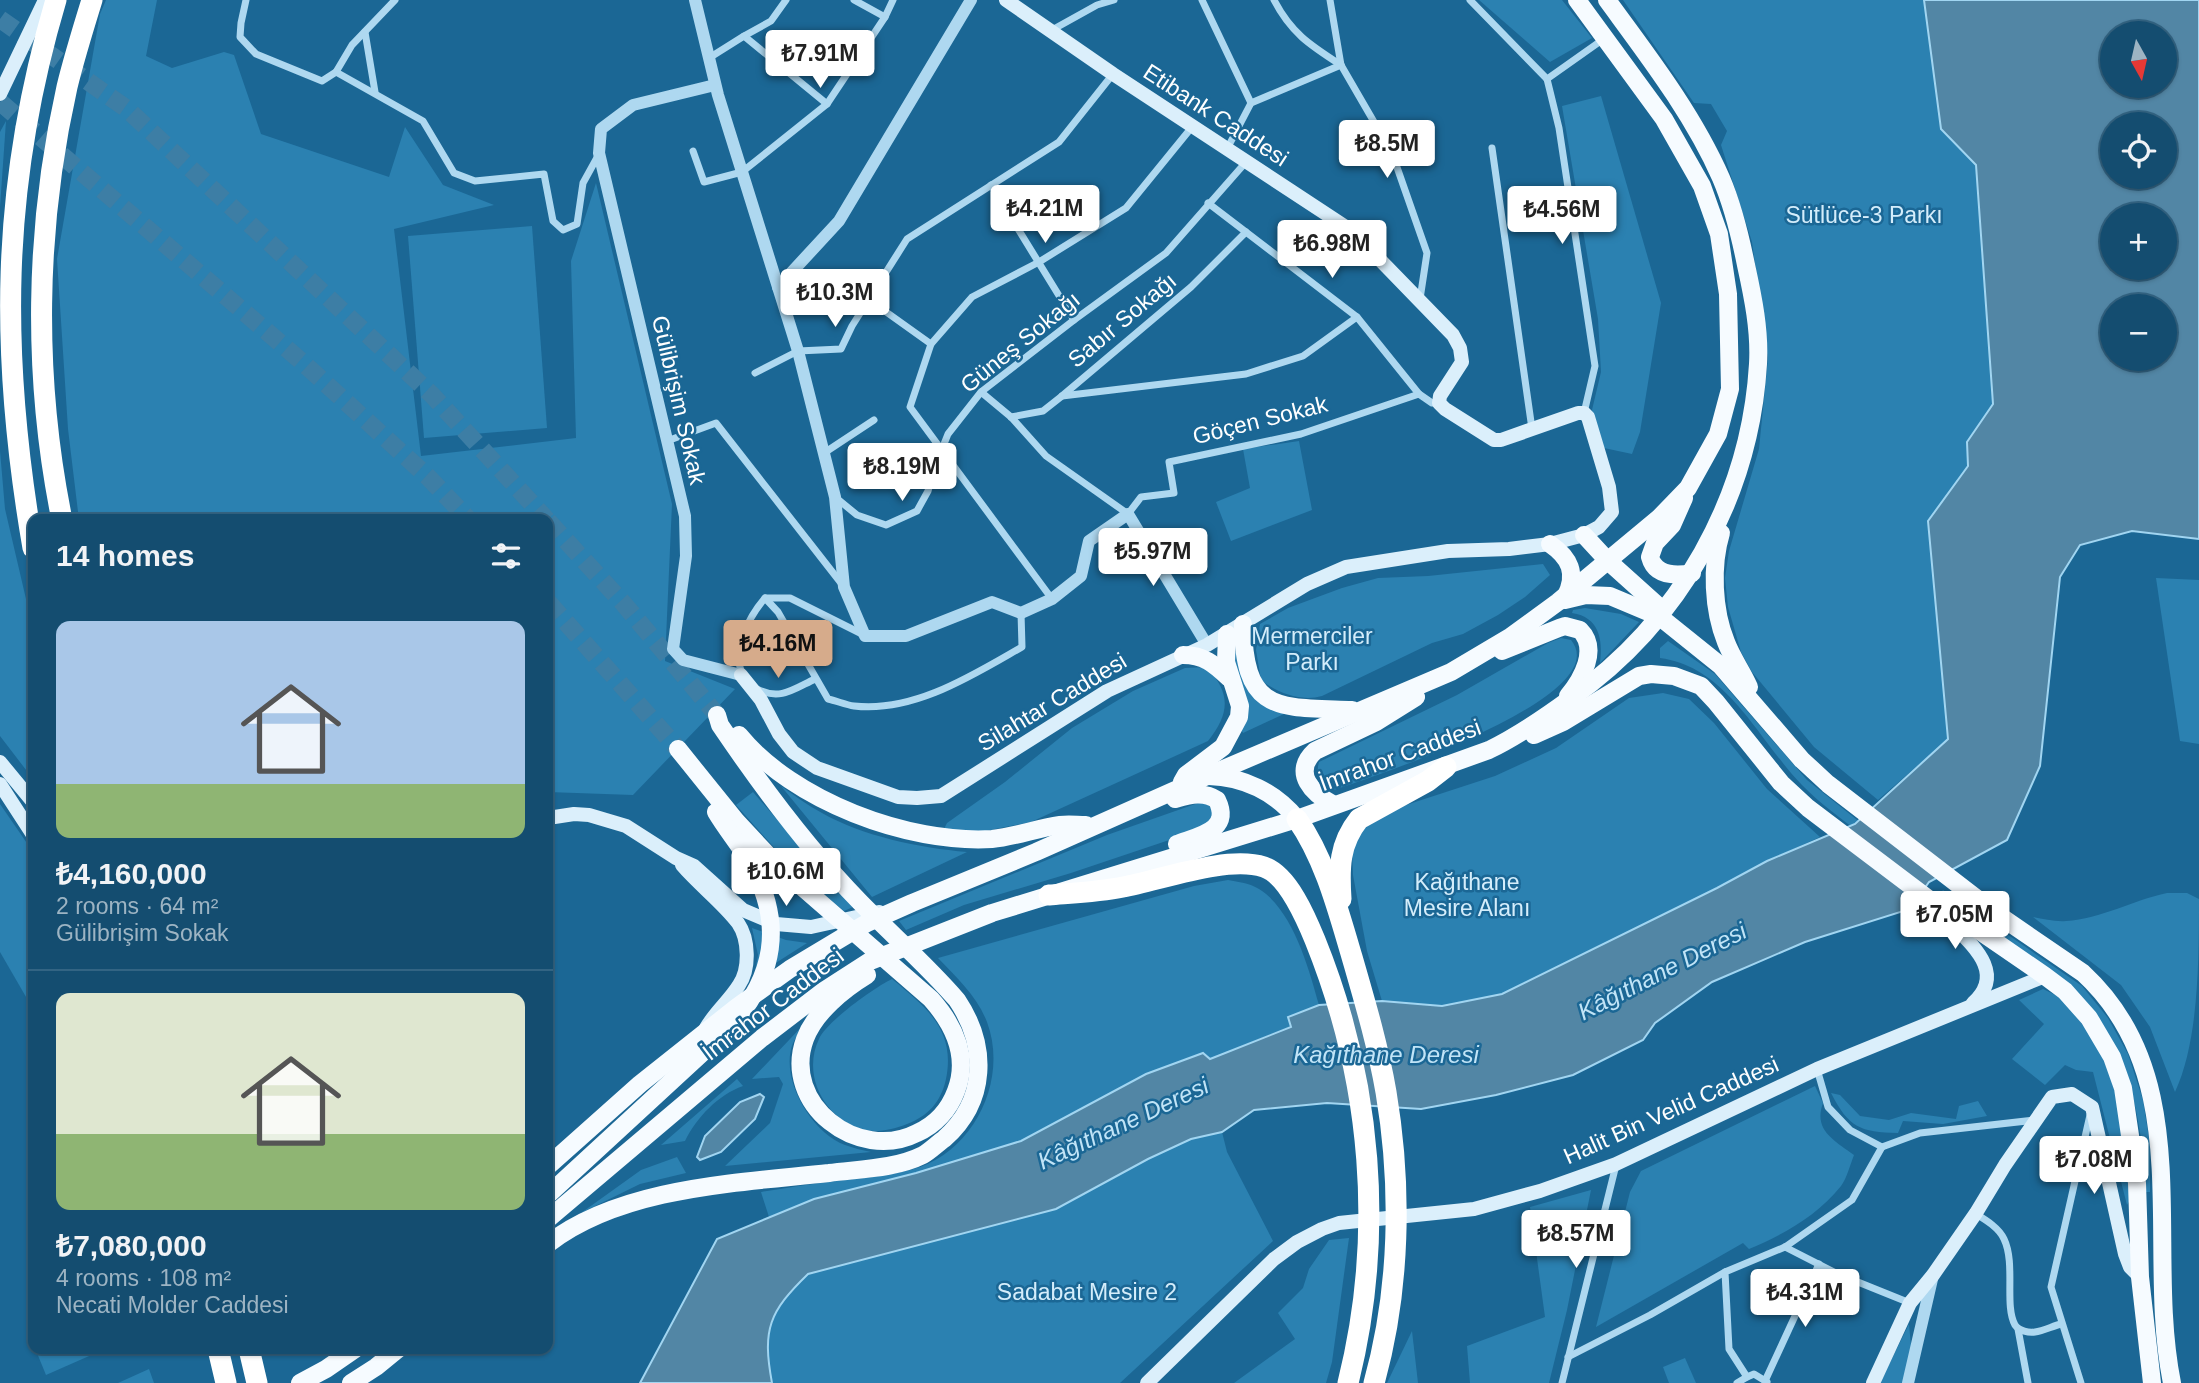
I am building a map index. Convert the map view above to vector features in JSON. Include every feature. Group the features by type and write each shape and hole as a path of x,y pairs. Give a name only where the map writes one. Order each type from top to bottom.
{"highway":[{"path":"28,517 9,384 8,253 16,165 33,80 56,0"},
{"path":"61,514 45,401 40,287 47,202 67,88 92,0"},
{"path":"1342,922 1339,861 1349,833 1359,819 1428,781 1447,766"},
{"path":"1297,819 1322,866 1342,922 1383,1079 1393,1159 1395,1243 1390,1304 1374,1383"},
{"path":"1049,895 1121,887 1184,872 1233,865 1265,867 1275,873 1290,890 1301,908 1332,986 1355,1073 1366,1141 1369,1234 1363,1306 1348,1383"},
{"path":"219,1354 226,1383"},
{"path":"250,1354 257,1383"}],"main road":[{"path":"27,35 34,0"},
{"path":"0,94 45,0"},
{"name":"Etibank Caddesi","path":"1006,0 1113,75 1352,231 1452,335 1462,355 1462,362 1440,396 1439,403"},
{"name":"İmrahor Caddesi","path":"553,1162 640,1084 704,1032 790,969 867,923 1451,672 1510,637 1562,599 1659,517 1688,488 1718,435 1730,389 1728,294 1720,234 1702,186 1664,119 1577,0"},
{"name":"İmrahor Caddesi","path":"553,1215 797,1010 870,961 992,913 1297,819 1447,766 1507,741 1555,711 1598,679 1660,617 1692,573 1731,493 1752,418 1758,362 1756,312 1740,233 1721,178 1687,114 1607,0"},
{"path":"1439,403 1494,440 1501,440 1578,412 1584,413 1588,417 1609,487 1612,512 1599,527 1584,535 1657,606 1660,617"},
{"path":"1688,488 1672,525 1654,543 1650,556 1659,571 1681,575 1692,573"},
{"path":"1731,493 1716,550 1716,590 1722,631 1753,701"},
{"name":"Silahtar Caddesi","path":"741,675 761,700 779,734 793,752 817,768 898,797 941,796 1107,691 1207,645 1307,584 1346,567 1448,551 1509,549 1550,544 1584,535"},
{"path":"1550,544 1562,552 1573,579 1562,599"},
{"path":"1562,599 1586,595 1610,596 1660,617 1721,666 1802,760 1855,806 1961,888 2083,973 2100,988 2133,1039 2153,1092 2159,1127 2162,1273 2172,1383"},
{"path":"1243,624 1243,641 1250,678 1255,688 1264,696 1302,709 1359,710"},
{"path":"1334,805 1320,798 1310,788 1305,771 1308,758 1315,751 1376,722 1451,672 1559,628 1574,628 1584,635 1588,658 1577,686 1555,711"},
{"path":"1179,789 1186,775 1223,747 1235,726 1240,706 1226,662 1227,634"},
{"path":"1183,655 1196,655 1206,659 1230,678"},
{"path":"1507,741 1523,739 1563,722 1639,676 1674,676 1701,686 1781,783 1822,818 1935,904 1971,925 2065,991 2089,1018 2112,1057 2123,1088 2137,1183 2140,1277 2151,1383"},
{"path":"553,1240 574,1225 621,1205 645,1199 691,1190 867,1169 923,1155 954,1129 971,1104 979,1080 980,1063 968,1015 945,986 858,900 822,860 763,787 720,725 718,715 759,757 778,772 858,816 929,836 990,839 1060,825 1093,825"},
{"path":"553,1191 720,1037 752,998 767,965 771,940 770,914 760,882 678,749 736,821 778,866 888,961 931,999 957,1038 961,1054 958,1086 954,1097 939,1118 908,1138 878,1142 862,1140 846,1133 818,1111 807,1095 800,1065 806,1037 830,1003 860,979 888,961 916,943"},
{"path":"0,762 28,796"},
{"path":"1207,776 1223,776 1257,786 1278,799 1297,819"},
{"path":"0,784 28,827"},
{"path":"1144,804 1193,794 1213,797 1222,809 1221,818 1210,832 1170,847 1145,865"},
{"path":"553,817 573,814 610,820 641,834 676,858 694,866 743,910 776,924 811,927 912,903"},
{"path":"676,858 739,925 745,940 746,969 740,984 711,1018 704,1032"},
{"path":"1935,904 1946,919 1975,947 1983,961 1986,973 1983,991 1970,1006"},
{"name":"Halit Bin Velid Caddesi","path":"1147,1383 1274,1259 1297,1242 1322,1229 1356,1220 1474,1209 1541,1191 1616,1164 1817,1069 2045,976"},
{"path":"1873,1383 1910,1303 1976,1213 2052,1097 2073,1094 2092,1107 2125,1254 2130,1267 2140,1277"},
{"path":"2140,1277 2162,1273"},
{"path":"300,1383 348,1354"},
{"path":"351,1383 391,1354"}],"street":[{"path":"246,0 240,37 256,54 322,81 336,72 352,45 395,0"},
{"path":"695,0 715,85 798,351 824,453 835,497 844,587"},
{"path":"709,58 771,21 786,0"},
{"path":"854,0 885,17"},
{"path":"693,151 704,182 742,172 827,104 885,17 893,0"},
{"path":"778,287 839,221 971,0"},
{"path":"1050,31 1097,5 1114,0"},
{"path":"1202,0 1251,103"},
{"path":"1274,0 1284,20 1309,44 1341,65"},
{"path":"1330,0 1341,65 1392,153 1427,253 1420,300"},
{"path":"1470,0 1547,79 1559,128 1595,366 1584,413"},
{"path":"365,32 374,92"},
{"path":"744,36 827,104"},
{"path":"1547,79 1606,37"},
{"path":"1227,149 1251,103 1341,65"},
{"path":"336,72 423,121 454,173 475,181 544,174 553,221 563,230 577,224 583,183 599,153 601,129 634,105 715,85"},
{"path":"755,373 798,351 841,349 867,299 906,239 1059,142 1113,75"},
{"path":"1052,599 910,407 931,344 972,297 1039,262 1126,208 1192,126"},
{"path":"1492,148 1532,429"},
{"name":"Gülibrişim Sokak","path":"599,153 685,516 686,556 673,649 683,660 741,675 770,696 787,692 815,678"},
{"name":"Güneş Sokağı","path":"835,497 857,515 886,525 917,512 928,491 948,434 981,392 1166,253 1246,161"},
{"path":"991,185 1074,320"},
{"path":"1209,203 1357,317 1419,394 1432,403 1439,403"},
{"name":"Sabır Sokağı","path":"1011,417 1043,411 1191,287 1246,232"},
{"path":"867,299 931,344"},
{"path":"1062,396 1246,374 1303,356 1357,317"},
{"path":"981,392 1011,417 1046,456 1128,514 1207,645"},
{"name":"Göçen Sokak","path":"1128,514 1141,497 1174,493 1168,462 1301,434 1419,394"},
{"path":"824,453 874,420"},
{"path":"667,441 716,423 844,587 865,636"},
{"path":"765,598 790,598 865,636 906,636 992,602 1021,613 1052,599 1081,576 1089,541 1128,514"},
{"path":"741,675 739,651 752,614 765,598"},
{"path":"765,598 778,612 828,699 855,706 891,704 946,690 1022,647 1021,613"},
{"path":"1817,1069 1828,1107 1850,1130 1882,1147"},
{"path":"2081,1383 2051,1287 2092,1107"},
{"path":"1568,1357 1650,1315 1725,1272 1785,1247 1852,1200 1882,1147 1920,1133 2036,1120"},
{"path":"1562,1383 1616,1164"},
{"path":"1976,1213 1990,1222 2004,1238 2012,1274 2011,1306 2028,1383"},
{"path":"1785,1247 1910,1303"},
{"path":"1737,1383 1754,1374 1767,1382 1819,1264"},
{"path":"1725,1272 1729,1349 1747,1377"},
{"path":"1908,1383 1933,1275"},
{"path":"2018,1329 2035,1332 2061,1324"}],"green space":[{"path":"106,0 157,0 146,56 172,68 224,52 234,55 261,134 389,177 405,127 443,185 494,205 394,229 421,456 576,438 571,261 596,183 672,504 665,661 735,689 633,795 553,792 553,514 78,514 68,429 57,259 100,14"},
{"path":"1479,0 1562,0 1592,38 1550,62"},
{"name":"Sütlüce-3 Parkı","path":"1623,0 1924,0 1941,129 1976,165 1993,404 1967,442 1968,466 1928,521 1948,739 1878,800 1814,747 1752,672 1741,652 1728,607 1725,578 1729,551 1759,449 1768,358 1752,242 1721,145 1727,131 1711,104 1694,103"},
{"path":"1601,96 1661,303 1640,432 1632,454 1604,448 1592,410 1601,372 1598,319 1562,106"},
{"path":"6,121 0,207 0,132"},
{"path":"532,226 547,428 424,438 408,236"},
{"path":"1299,441 1312,510 1231,541 1216,502 1250,488 1243,449"},
{"path":"0,451 5,509 28,608 28,772 0,736"},
{"name":"Mermerciler Parkı","path":"1543,564 1550,575 1525,597 1498,615 1463,634 1432,643 1322,696 1306,698 1290,695 1261,680 1256,650 1260,624 1288,608 1378,578 1428,576"},
{"path":"2156,578 2199,580 2199,744 2180,741"},
{"path":"1585,608 1621,614 1639,622 1600,663 1600,638 1594,624 1581,615 1572,613 1573,610"},
{"path":"1561,638 1571,640 1576,662 1559,686 1526,709 1437,752 1334,790 1320,780 1319,762 1457,695"},
{"path":"1668,641 1715,674 1807,780 1866,827 1861,834 1802,785 1723,690 1705,675 1684,664 1660,658 1660,648"},
{"path":"1233,649 1238,655 1242,677 1251,693 1265,705 1286,713 1243,733 1240,728"},
{"path":"1207,667 1220,686 1225,704 1220,721 1208,741 1031,822 985,831 943,831 947,823 1005,782 1072,728 1133,691 1185,668"},
{"name":"Kağıthane Mesire Alanı","path":"1663,693 1689,699 1714,723 1767,789 1820,837 1502,994 1442,1006 1382,1001 1367,951 1353,875 1352,853 1363,824 1403,806 1495,776 1556,748 1629,698"},
{"path":"781,786 816,810 855,828 911,844 967,852 872,897"},
{"path":"753,792 853,907 844,911 796,872 736,805"},
{"path":"1201,802 1210,807 1214,816 1202,829 964,905 906,930 899,921 1107,835"},
{"path":"0,804 28,845 28,1000 0,952"},
{"path":"1228,880 1251,885 1271,899 1298,941 1319,1005 1288,1017 1291,1026 1210,1059 1203,1053 1146,1074 1021,1141 916,1173 814,1199 769,1217 761,1192 889,1175 920,1167 957,1144 971,1127 990,1087 992,1043 987,1022 978,1004 938,958 1194,886"},
{"path":"1943,890 2082,986 2108,1018 2128,1054 2143,1100 2150,1145 2150,1192 2146,1192 2140,1134 2128,1081 2119,1056 2091,1009 2071,986 1940,894"},
{"path":"2167,893 2187,893 2199,899 2198,973 2193,1024 2189,1049 2175,1092 2150,1027 2121,985 2033,917 2058,921 2079,920"},
{"path":"752,928 786,940 807,943 754,977 758,955"},
{"path":"892,979 936,1021 947,1047 946,1079 937,1101 921,1117 891,1129 865,1130 839,1117 821,1095 815,1082 814,1053 823,1032 831,1024 863,997"},
{"path":"2043,989 2064,999 2098,1046 2110,1076 2120,1109 2130,1200 2127,1205 2093,1072 2076,1070 2065,1065 2045,1085 2012,1059 2044,1024 2019,1000"},
{"path":"808,1020 793,1043 790,1057 790,1072 801,1102 810,1116 832,1138 848,1146 871,1152 725,1166 770,1123 783,1084 779,1077 752,1079"},
{"path":"737,1079 743,1086 725,1095 709,1108 685,1141 661,1145"},
{"path":"1815,1086 1823,1103 1823,1127 1827,1134 1854,1155 1843,1183 1832,1197 1787,1231 1749,1249 1743,1243 1596,1327 1630,1192 1641,1171"},
{"path":"1831,1093 1840,1095 1860,1116 1889,1120 1911,1113 1956,1119 1959,1106 1978,1101 1987,1116 1943,1124 1903,1121 1898,1133 1874,1131 1850,1121"},
{"name":"Sadabat Mesire 2","path":"1222,1132 1227,1152 1273,1241 1120,1383 772,1383 768,1349 772,1322 785,1299 808,1274 1056,1209 1191,1139"},
{"path":"677,1157 686,1173 640,1184 581,1213 641,1170"},
{"path":"1591,1190 1549,1383 1470,1383 1467,1346 1545,1317 1530,1207"},
{"path":"1349,1238 1332,1362 1326,1383 1234,1383 1295,1339 1278,1313 1303,1288 1309,1269 1329,1240"},
{"path":"1909,1324 1912,1357 1905,1383 1880,1383"},
{"path":"1412,1331 1418,1383 1387,1383"},
{"path":"37,1354 94,1354 46,1375"},
{"path":"1685,1358 1696,1383 1669,1383 1663,1367"},
{"path":"149,1369 154,1383 118,1383"}],"water":[{"path":"1924,0 2199,0 2199,539 2132,531 2080,545 2060,577 2040,766 2007,840 1929,882 1910,909 1805,942 1712,982 1655,1023 1643,1040 1573,1075 1496,1095 1421,1109 1327,1103 1254,1110 1222,1132 1191,1139 1056,1209 808,1274 785,1299 772,1322 768,1349 772,1383 640,1383 717,1239 814,1199 916,1173 1021,1141 1146,1074 1203,1053 1210,1059 1291,1027 1288,1017 1319,1005 1382,1001 1442,1006 1502,994 1767,861 1855,824 1948,739 1928,521 1968,466 1967,442 1993,404 1976,165 1941,129"},
{"path":"760,1094 764,1097 755,1119 721,1152 700,1160 697,1157 705,1136 740,1102"}],"tunnel":[{"path":"0,19 127,109 432,395 541,514"},
{"path":"0,102 301,361 428,477 463,514"},
{"path":"553,526 623,603 717,715"},
{"path":"553,608 678,749"}],"water label":[{"name":"Kâğıthane Deresi","path":"1662,971"},
{"name":"Kağıthane Deresi","path":"1386,1054"},
{"name":"Kâğıthane Deresi","path":"1123,1123"}]}
